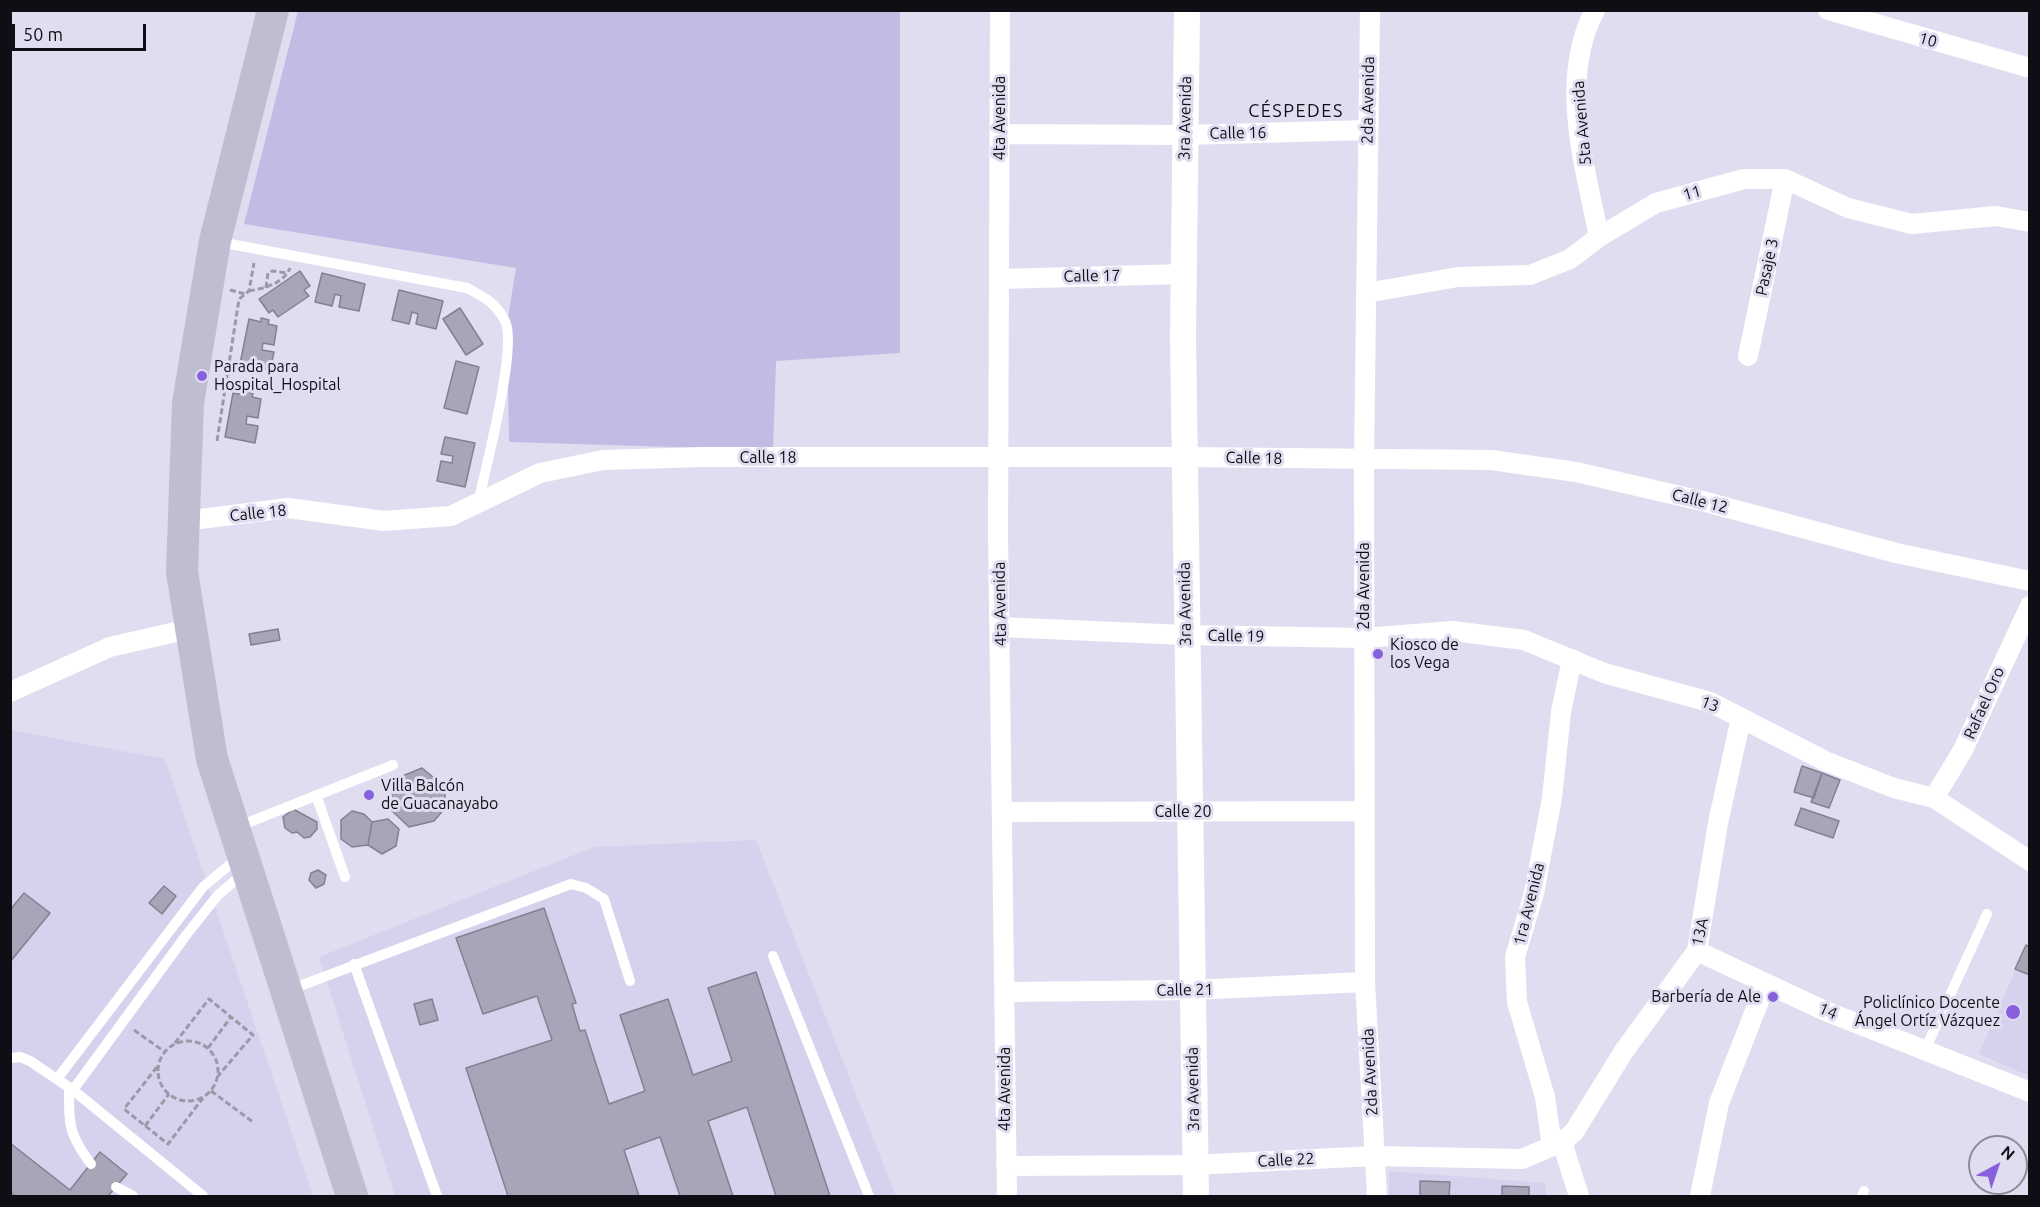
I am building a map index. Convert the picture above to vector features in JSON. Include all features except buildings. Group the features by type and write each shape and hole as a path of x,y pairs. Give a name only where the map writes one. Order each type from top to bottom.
{"main road":[{"path":"273,10 216,241 188,403 182,572 193,628 212,759 352,1197"}],"street":[{"name":"4ta Avenida","path":"1000,10 998,458 1007,1197"},
{"name":"3ra Avenida","path":"1187,10 1184,135 1185,635 1193,1165 1196,1197"},
{"name":"2da Avenida","path":"1370,10 1364,460 1365,982 1377,1197"},
{"name":"5ta Avenida","path":"1595,10 1580,51 1576,93 1582,152 1599,237"},
{"name":"10","path":"1827,10 2030,68"},
{"name":"Calle 16","path":"1000,134 1184,135 1368,130"},
{"name":"11","path":"1366,293 1458,277 1530,275 1570,259 1599,237 1656,203 1744,179 1785,179 1848,208 1912,224 1996,216 2030,222"},
{"name":"Pasaje 3","path":"1748,356 1785,179"},
{"name":"Calle 17","path":"999,279 1184,274"},
{"name":"Calle 18","path":"184,521 288,508 384,521 451,516 540,473 603,460 1184,457 1364,460"},
{"name":"Calle 12","path":"1364,460 1491,460 1576,472 1702,501 1896,553 2030,581"},
{"name":"Rafael Oro","path":"1934,798 1963,750 2030,606"},
{"name":"Calle 19","path":"1000,627 1185,635 1364,638"},
{"path":"10,692 110,647 193,628"},
{"name":"13","path":"1364,638 1453,631 1524,640 1604,673 1710,702 1825,761 1894,788 1934,798 2030,861"},
{"name":"1ra Avenida","path":"1572,658 1561,712 1552,798 1536,883 1515,957 1517,1002 1557,1144 1579,1197"},
{"name":"13A","path":"1557,1144 1574,1132 1624,1051 1697,951 1718,823 1742,718"},
{"name":"Calle 20","path":"1002,812 1364,812"},
{"name":"14","path":"1697,951 1823,1010 2030,1092"},
{"name":"Calle 21","path":"1006,992 1191,990 1365,982"},
{"path":"1700,1197 1719,1103 1766,983"},
{"name":"Calle 22","path":"1006,1166 1193,1165 1374,1156 1522,1159 1557,1144"}],"lane":[{"path":"216,241 467,288 493,302 507,323 507,360 478,504"},
{"path":"57,1079 203,887 241,851 316,795 393,765"},
{"path":"316,795 345,877"},
{"path":"91,1164 74,1141 69,1119 71,1089 218,895 241,851"},
{"path":"286,991 571,884 586,888 604,899 630,981"},
{"path":"1924,1050 1987,914"},
{"path":"773,956 868,1197"},
{"path":"354,964 437,1197"},
{"path":"10,1058 20,1057 30,1061 71,1089 201,1195"},
{"path":"116,1186 133,1197"},
{"path":"188,1197 201,1195"}],"path":[{"path":"249,291 255,255"},
{"path":"217,441 239,299 249,291 266,288 288,273 293,263 283,261"},
{"path":"266,288 267,273 272,271 288,273"},
{"path":"158,1066 160,1081 169,1094 183,1101 198,1100 211,1091 218,1076 253,1035 209,999 172,1047"},
{"path":"208,1048 231,1017"},
{"path":"123,1022 165,1052"},
{"path":"206,1094 168,1144 124,1109 158,1066 165,1052 177,1042 193,1041 208,1048 217,1061 218,1076"},
{"path":"211,1091 253,1122"},
{"path":"145,1126 169,1094"}],"shaded area":[{"path":"298,11 900,11 900,353 776,361 773,450 509,442 507,323 516,268 244,224"},
{"path":"10,730 165,759 313,1196 11,1196"},
{"path":"756,840 896,1196 395,1196 319,957 594,847"},
{"name":"Policlínico Docente Ángel Ortíz Vázquez","path":"2026,945 2030,947 2029,1076 1979,1054"},
{"path":"1389,1171 1546,1183 1546,1196 1389,1196"}],"place":[{"name":"Parada para Hospital_Hospital","path":"202,376"},
{"name":"Kiosco de los Vega","path":"1378,654"},
{"name":"Villa Balcón de Guacanayabo","path":"369,795"},
{"name":"Barbería de Ale","path":"1773,997"},
{"name":"Policlínico Docente Ángel Ortíz Vázquez","path":"2013,1012"}],"district":[{"name":"CÉSPEDES","path":"1296,111"}]}
